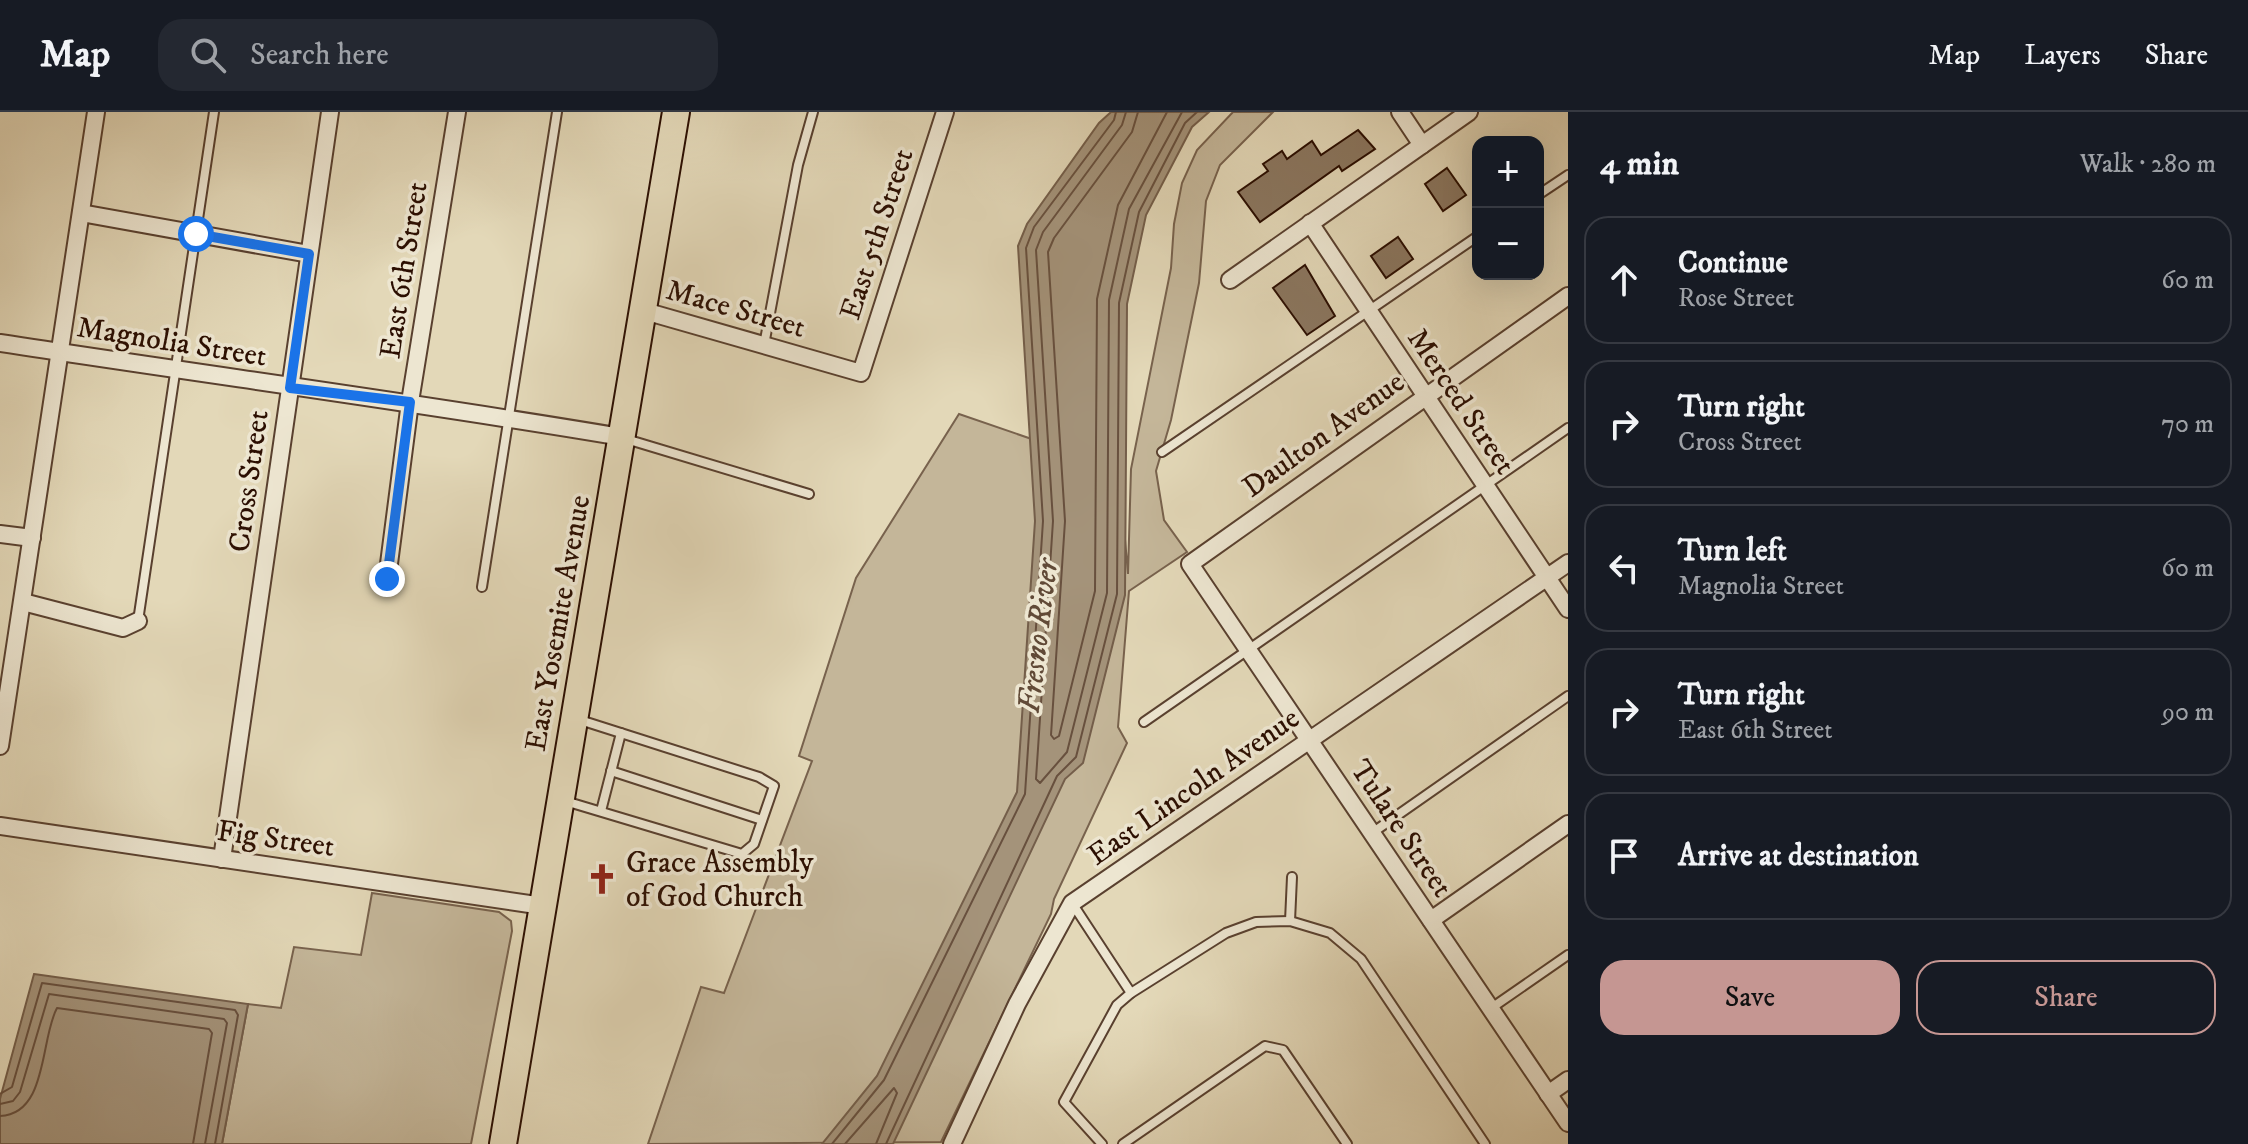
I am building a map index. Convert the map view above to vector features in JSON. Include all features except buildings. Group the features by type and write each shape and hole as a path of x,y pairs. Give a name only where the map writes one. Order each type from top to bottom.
{"main road":[{"name":"East Yosemite Avenue","path":"503,1144 676,112"}],"street":[{"path":"0,746 96,112"},
{"name":"Cross Street","path":"222,859 330,112"},
{"name":"East 6th Street","path":"387,579 410,402 457,112"},
{"name":"East 5th Street","path":"861,373 945,112"},
{"path":"1400,112 1422,145"},
{"path":"1230,280 1469,112"},
{"path":"81,213 309,254"},
{"name":"Merced Street","path":"1310,223 1568,609"},
{"name":"Daulton Avenue","path":"1190,564 1424,395 1568,296"},
{"name":"Mace Street","path":"641,310 861,373"},
{"name":"Magnolia Street","path":"0,343 290,388 410,402 621,437"},
{"path":"0,534 32,538"},
{"name":"East Lincoln Avenue","path":"952,1144 1017,1004 1072,903 1568,563"},
{"name":"Tulare Street","path":"1190,564 1568,1123"},
{"path":"23,602 123,628 138,621"},
{"path":"1431,920 1568,824"},
{"name":"Fig Street","path":"0,826 543,906"},
{"path":"1548,1094 1568,1080"}],"lane":[{"path":"138,621 214,112"},
{"path":"482,587 557,112"},
{"path":"764,345 798,165 813,112"},
{"path":"1544,191 1568,175"},
{"path":"1162,452 1472,240"},
{"path":"1144,722 1568,428"},
{"path":"621,437 809,494"},
{"path":"1371,833 1568,696"},
{"path":"560,800 742,854 754,844 774,786 759,777 574,718"},
{"path":"601,811 621,733"},
{"path":"611,771 762,820"},
{"path":"1290,921 1292,877"},
{"path":"1072,903 1131,993"},
{"path":"1102,1144 1064,1102 1117,1005 1226,933 1256,922 1290,921 1330,933 1361,959 1485,1144"},
{"path":"1490,1009 1568,955"},
{"path":"1123,1144 1265,1046 1283,1050 1347,1144"}],"shaded area":[{"path":"1233,112 1273,112 1220,165 1206,201 1199,283 1171,420 1156,471 1164,520 1187,552 1129,591 1118,727 1127,743 1054,899 1051,914 941,1142 648,1144 701,987 724,993 812,761 799,756 856,578 959,414 1119,469 1128,574 1131,469 1171,268 1174,224 1182,183 1197,150"},
{"path":"372,893 499,912 511,921 512,931 471,1144 222,1144 248,1004 281,1008 294,947 361,955"}],"water":[{"name":"Fresno River","path":"1111,112 1209,112 1192,127 1146,215 1127,304 1125,595 1083,763 1065,779 893,1144 822,1144 877,1076 1017,792 1035,521 1018,246 1027,224 1099,123"},
{"path":"34,974 248,1004 222,1144 0,1144 0,1099"}],"place":[{"name":"Grace Assembly of God Church","path":"602,879"}],"route":[{"path":"196,234 309,254 290,388 410,402 387,579"}]}
